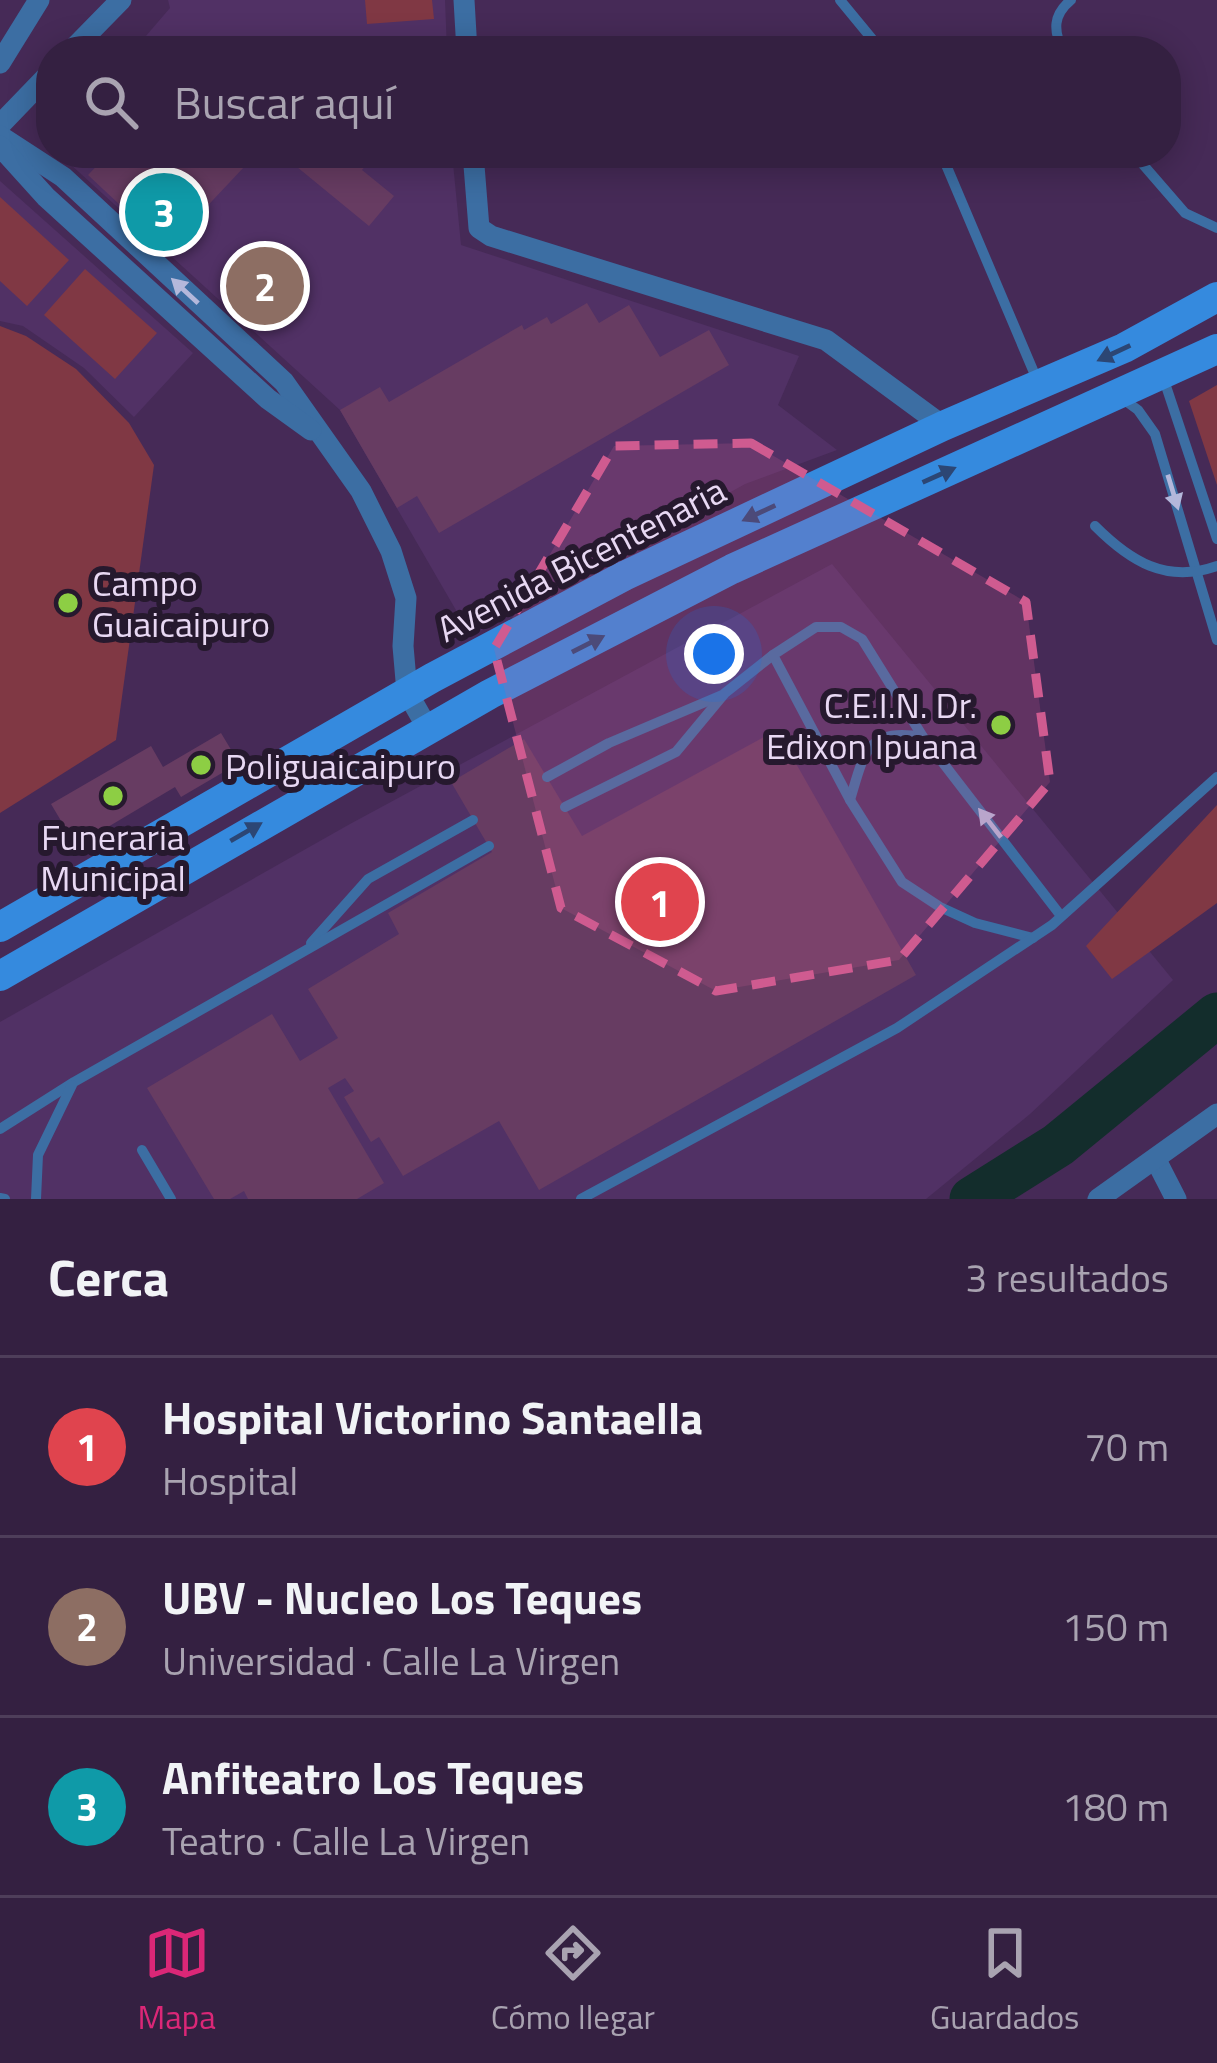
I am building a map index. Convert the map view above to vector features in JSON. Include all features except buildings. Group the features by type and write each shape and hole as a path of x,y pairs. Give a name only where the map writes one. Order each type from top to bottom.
{"main road":[{"name":"Avenida Bicentenaria","path":"0,927 407,692 624,576 943,426 1124,348 1217,297"},
{"path":"0,976 428,729 732,569 1217,349"}],"street":[{"path":"0,62 39,0"},
{"path":"86,36 121,0"},
{"path":"464,0 466,36"},
{"path":"0,125 36,87"},
{"path":"0,136 36,159"},
{"path":"0,146 46,197 268,399 321,437"},
{"path":"49,168 284,382 361,491 391,550 406,598 407,692 428,729"},
{"path":"474,168 479,228 491,236 826,340 943,426"},
{"path":"84,230 100,211"},
{"path":"201,338 218,320"},
{"path":"1098,1199 1217,1114"},
{"path":"1156,1160 1176,1199"}],"lane":[{"path":"840,0 870,36"},
{"path":"1057,36 1058,11 1071,0"},
{"path":"947,168 1040,386"},
{"path":"1146,168 1185,213 1217,228"},
{"path":"1162,373 1217,539"},
{"path":"1116,394 1138,410 1155,434 1217,640"},
{"path":"1095,526 1126,557 1155,568 1197,573 1217,566"},
{"path":"565,807 676,752 725,693 773,655 815,627 841,627 862,639 923,737 1061,916"},
{"path":"773,655 850,800 902,882 975,923 1033,938"},
{"path":"547,777 609,743 725,693"},
{"path":"850,800 865,751 877,740 905,734 923,737"},
{"path":"581,1199 897,1028 1033,938 1217,777"},
{"path":"304,950 368,880 473,820"},
{"path":"0,1129 488,846"},
{"path":"36,1199 38,1155 74,1082"},
{"path":"142,1150 171,1199"}],"highlighted area":[{"path":"751,443 1026,602 1050,782 899,960 716,991 561,908 494,649 614,446"}],"shaded area":[{"path":"168,0 445,0 446,36 146,36 170,8"},
{"path":"365,0 432,0 434,19 367,24"},
{"path":"74,168 453,168 461,245 799,356 778,405 837,450 745,484 471,636 340,410"},
{"path":"0,181 193,353 134,417 84,368 23,326 0,321"},
{"path":"0,197 69,260 27,306 0,281"},
{"path":"85,269 157,333 115,379 44,315"},
{"name":"Campo Guaicaipuro","path":"0,326 26,336 76,369 129,423 154,465 116,740 0,813"},
{"path":"1217,385 1217,485 1189,401"},
{"path":"832,564 1173,980 1030,1114 926,1199 0,1199 0,1022 350,824"},
{"path":"1217,805 1217,903 1112,979 1086,946"}],"waterway":[{"path":"972,1199 1058,1145 1217,1015"}],"place":[{"name":"Anfiteatro Los Teques","path":"164,212"},
{"name":"UBV - Nucleo Los Teques","path":"265,286"},
{"name":"Campo Guaicaipuro","path":"68,603"},
{"name":"C.E.I.N. Dr. Edixon Ipuana","path":"1001,725"},
{"name":"Poliguaicaipuro","path":"201,765"},
{"name":"Funeraria Municipal","path":"113,796"},
{"name":"Hospital Victorino Santaella","path":"660,902"}]}
